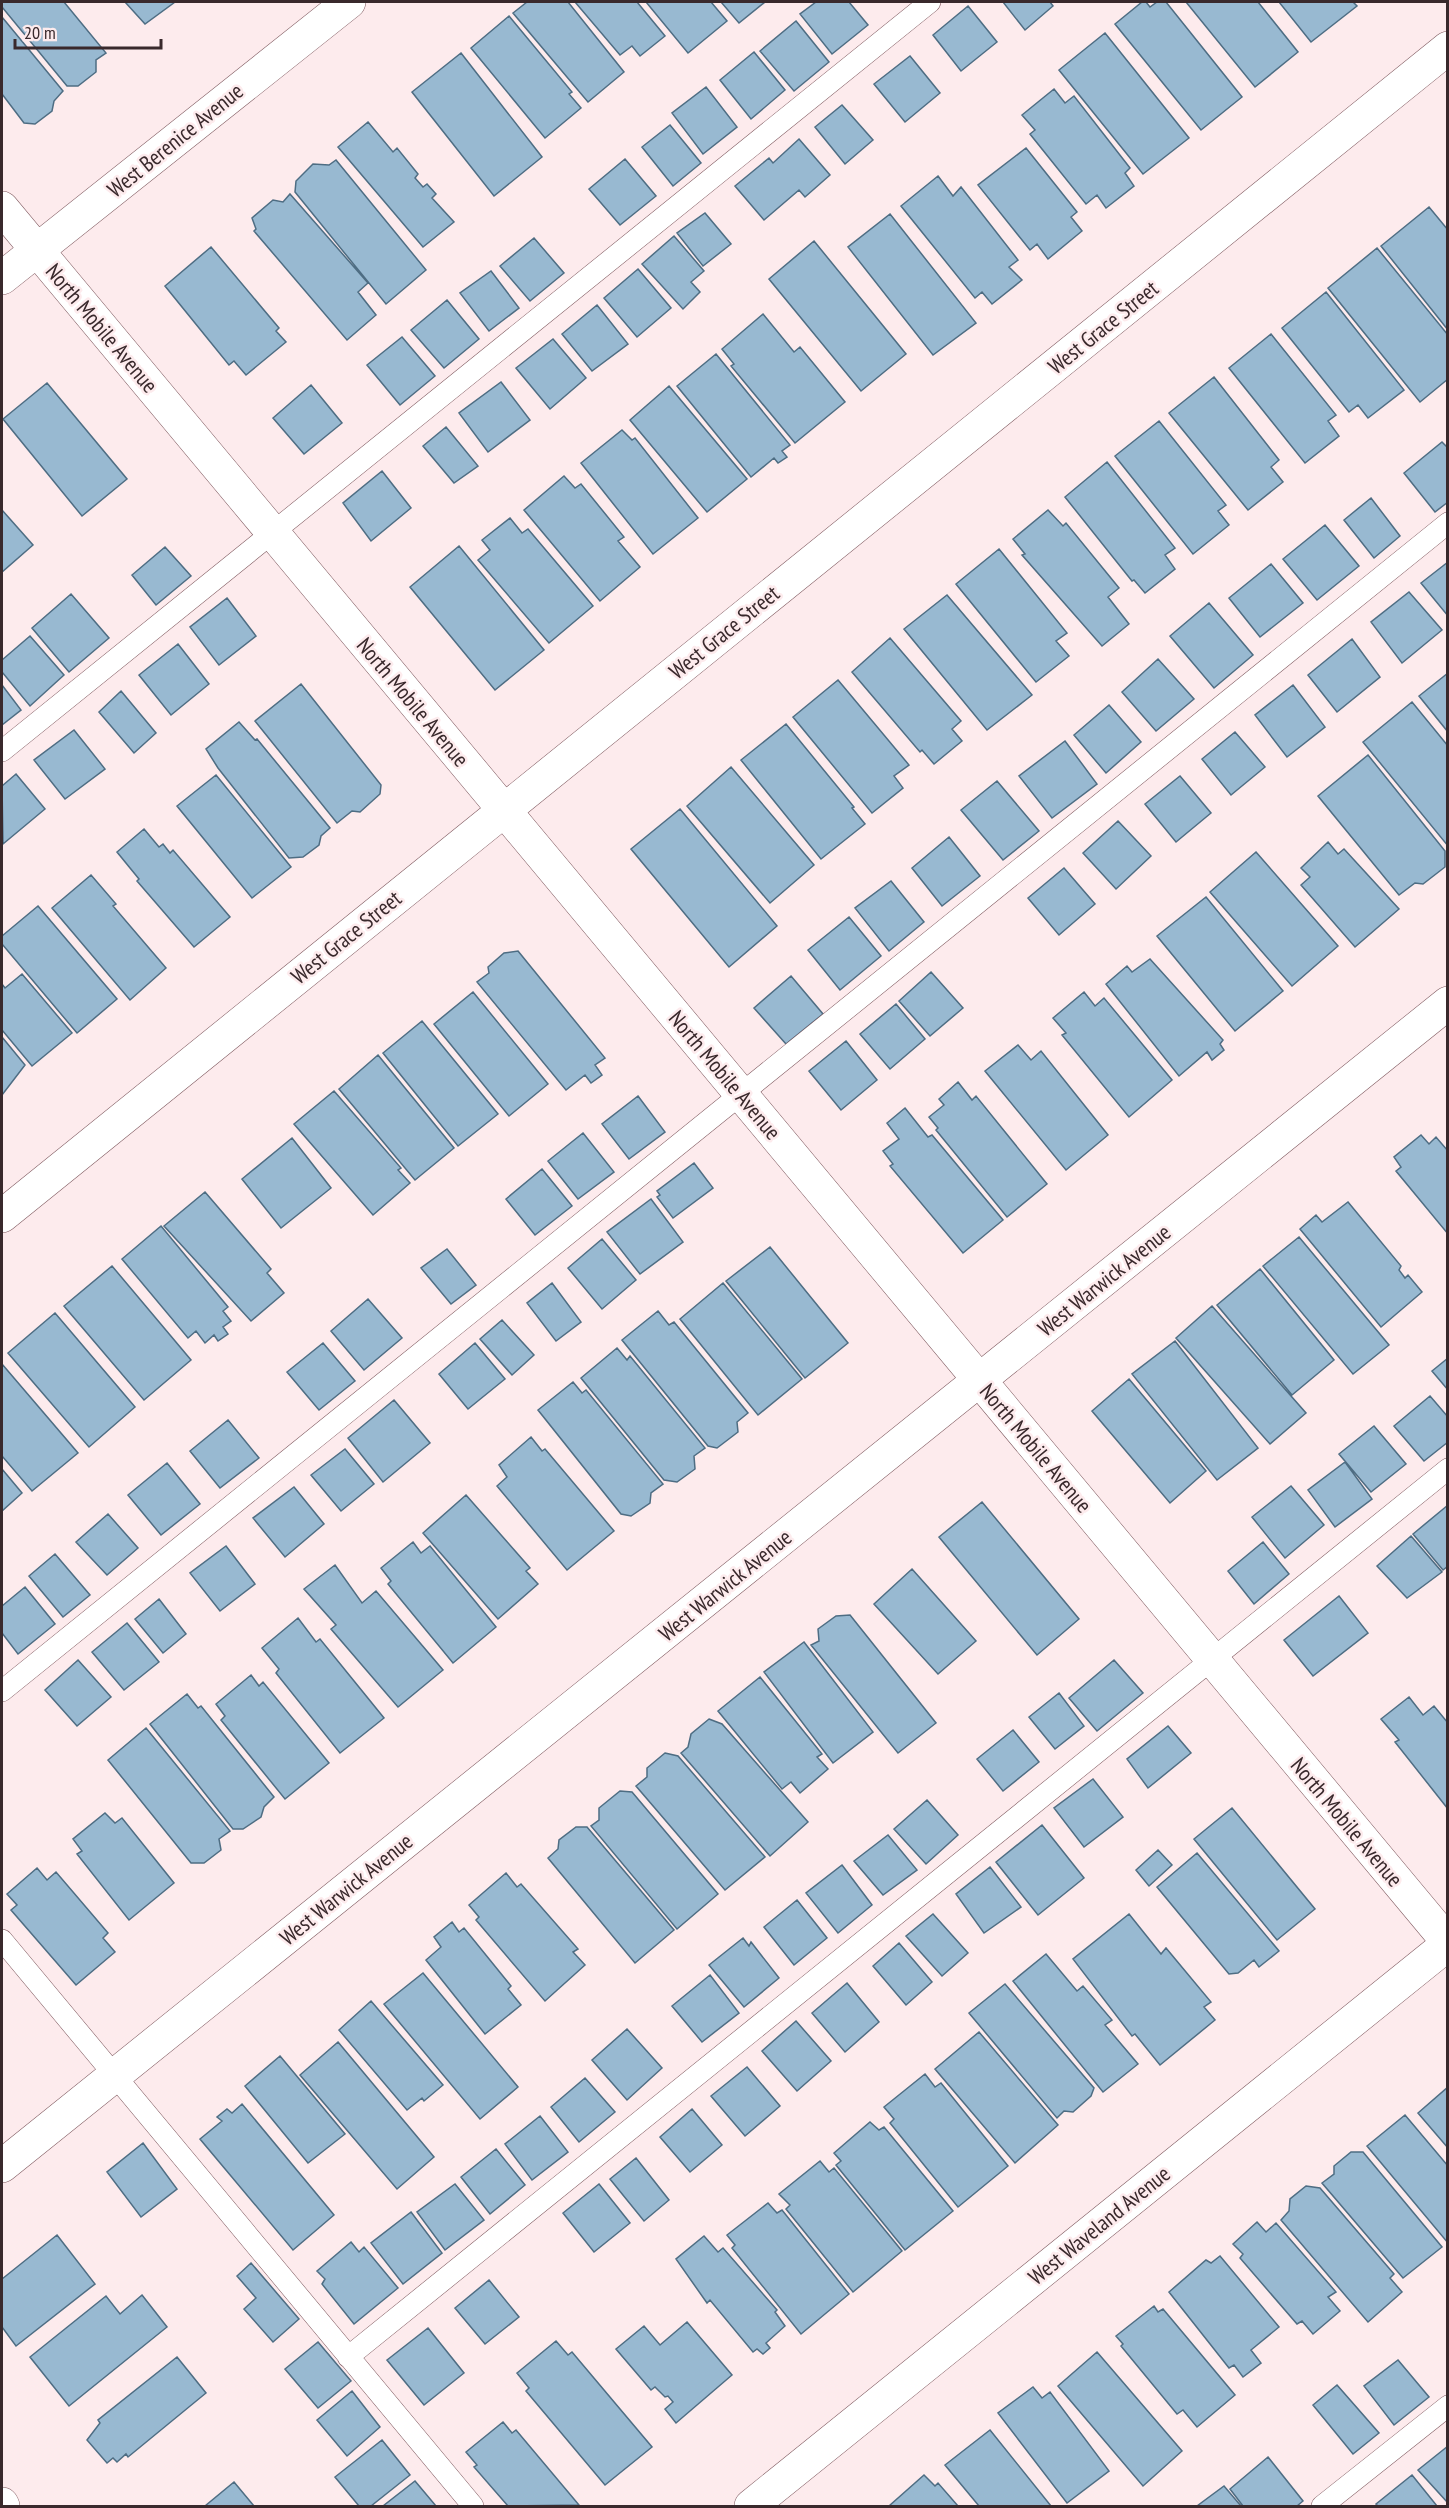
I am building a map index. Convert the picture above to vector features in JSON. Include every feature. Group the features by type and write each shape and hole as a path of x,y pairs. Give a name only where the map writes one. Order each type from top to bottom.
{"street":[{"name":"West Berenice Avenue","path":"2,278 349,2"},
{"name":"West Grace Street","path":"2,1216 1448,48"},
{"name":"North Mobile Avenue","path":"2,208 1448,1943"},
{"name":"West Warwick Avenue","path":"2,2166 1448,1003"},
{"name":"West Waveland Avenue","path":"751,2506 1448,1943"}],"lane":[{"path":"2,751 930,2"},
{"path":"2,1691 1448,523"},
{"path":"348,2357 1448,1469"},
{"path":"2,1940 473,2506"},
{"path":"1322,2506 1448,2406"}],"building":[{"path":"2,2 64,2 106,53 96,60 96,72 78,86 67,86 2,7"},
{"path":"125,2 175,2 145,24"},
{"path":"527,2 568,2 624,72 588,102 513,13"},
{"path":"575,2 637,2 665,36 640,56 632,46 620,55"},
{"path":"646,2 711,2 727,21 688,53"},
{"path":"721,2 765,2 739,23"},
{"path":"816,2 849,2 868,25 832,54 800,14"},
{"path":"1003,2 1050,2 1053,6 1025,30"},
{"path":"1142,2 1146,2 1150,7 1157,2 1166,2 1242,97 1201,130 1115,24"},
{"path":"1186,2 1258,2 1298,52 1255,87"},
{"path":"1279,2 1353,2 1357,6 1311,42"},
{"path":"968,6 997,42 961,71 933,35"},
{"path":"509,16 572,92 569,94 581,108 545,138 471,48"},
{"path":"2,17 63,91 54,101 52,111 35,124 24,123 2,94"},
{"path":"796,21 829,62 794,91 760,51"},
{"path":"1105,33 1189,138 1143,174 1059,70"},
{"path":"754,52 785,90 751,119 720,80"},
{"path":"461,53 542,157 494,196 412,92"},
{"path":"910,56 940,93 905,122 874,84"},
{"path":"706,87 737,127 703,154 672,113"},
{"path":"1054,89 1065,103 1074,96 1130,168 1125,173 1134,186 1106,208 1097,195 1086,204 1030,134 1035,130 1022,115"},
{"path":"842,105 873,140 845,164 815,127"},
{"path":"368,122 393,152 397,148 418,174 415,178 423,187 427,184 436,194 432,198 454,222 423,247 338,147"},
{"path":"670,125 701,163 673,186 642,147"},
{"path":"799,139 830,175 805,197 799,190 764,220 735,186 769,158 773,163"},
{"path":"1026,148 1077,212 1071,217 1082,231 1048,259 1037,244 1030,250 978,185"},
{"path":"625,159 656,196 620,225 589,189"},
{"path":"336,160 426,270 386,304 295,192 296,181 313,164 329,165"},
{"path":"938,176 953,196 961,187 1018,260 1009,267 1022,280 992,304 982,292 975,298 901,206"},
{"path":"290,194 368,283 358,292 376,315 347,340 254,231 256,229 252,218 273,200 283,202"},
{"path":"1429,207 1448,230 1448,330 1381,246"},
{"path":"705,213 731,244 703,266 677,233"},
{"path":"890,214 976,323 933,355 848,247"},
{"path":"674,236 704,271 691,282 700,292 683,309 642,264"},
{"path":"534,238 564,273 530,301 500,266"},
{"path":"814,241 906,354 861,391 769,279"},
{"path":"211,247 279,328 276,331 286,342 246,375 234,361 229,365 165,286"},
{"path":"1377,248 1448,335 1448,379 1420,402 1328,288"},
{"path":"638,269 671,308 637,337 604,298"},
{"path":"491,271 519,308 489,331 460,293"},
{"path":"1326,292 1404,390 1368,418 1358,405 1349,412 1282,328"},
{"path":"447,300 479,339 444,368 411,330"},
{"path":"597,305 628,344 592,371 562,334"},
{"path":"763,314 794,352 800,347 845,402 795,443 731,366 734,364 722,349"},
{"path":"1271,334 1336,415 1328,421 1339,436 1305,463 1229,368"},
{"path":"402,337 435,376 400,405 367,365"},
{"path":"553,339 586,378 550,409 516,368"},
{"path":"716,354 790,445 782,451 787,457 778,463 774,458 751,477 677,386"},
{"path":"1214,377 1279,460 1271,467 1283,482 1248,510 1169,413"},
{"path":"501,382 530,420 488,452 459,413"},
{"path":"47,383 127,479 82,516 3,419"},
{"path":"311,385 342,423 304,454 273,418"},
{"path":"669,386 747,479 707,512 630,420"},
{"path":"1159,421 1226,505 1218,511 1229,525 1193,554 1115,456"},
{"path":"446,427 478,466 454,483 423,446"},
{"path":"622,430 632,440 635,438 698,518 653,554 581,463"},
{"path":"1442,442 1448,448 1448,502 1435,512 1404,473"},
{"path":"1107,462 1175,548 1165,555 1175,569 1145,593 1134,580 1132,581 1065,497"},
{"path":"382,471 411,508 371,541 343,503"},
{"path":"564,476 575,488 581,484 624,537 618,541 640,567 600,601 524,510"},
{"path":"1371,498 1400,536 1374,558 1344,520"},
{"path":"2,510 33,545 2,572"},
{"path":"1048,510 1063,526 1066,523 1119,588 1108,597 1129,624 1102,646 1022,555 1025,554 1013,539"},
{"path":"510,518 522,533 528,529 593,606 549,643 478,560 490,550 482,540"},
{"path":"1325,525 1359,566 1317,600 1283,559"},
{"path":"459,546 544,650 495,690 410,587"},
{"path":"165,547 191,576 156,605 132,575"},
{"path":"999,549 1067,633 1056,641 1069,656 1036,682 956,584"},
{"path":"1448,562 1448,616 1421,583"},
{"path":"1271,564 1303,603 1260,637 1229,598"},
{"path":"1409,592 1442,630 1402,663 1371,622"},
{"path":"71,594 109,638 69,672 32,628"},
{"path":"947,595 1032,695 987,730 904,629"},
{"path":"227,598 256,636 219,665 190,627"},
{"path":"1209,603 1253,655 1214,688 1170,636"},
{"path":"30,636 64,675 30,706 2,672 2,660"},
{"path":"890,638 961,721 952,729 962,741 934,764 922,750 920,752 852,672"},
{"path":"1352,639 1380,677 1337,712 1308,675"},
{"path":"178,644 209,684 171,715 139,675"},
{"path":"1158,659 1194,699 1156,731 1122,692"},
{"path":"1448,673 1448,732 1419,696"},
{"path":"838,680 909,765 894,776 903,788 872,813 793,717"},
{"path":"301,684 381,785 380,794 360,812 352,811 337,823 255,721"},
{"path":"2,685 21,710 2,725"},
{"path":"1293,685 1325,727 1287,757 1255,715"},
{"path":"121,691 156,733 134,753 99,712"},
{"path":"1412,702 1448,746 1448,846 1363,742"},
{"path":"1109,705 1141,742 1106,773 1074,735"},
{"path":"239,722 255,740 257,739 330,828 321,836 319,845 303,857 289,858 218,768 206,749"},
{"path":"786,724 854,807 852,808 865,824 821,859 741,760"},
{"path":"74,730 105,769 65,799 34,760"},
{"path":"1235,732 1265,767 1231,795 1202,759"},
{"path":"1065,741 1097,784 1052,818 1019,776"},
{"path":"1368,755 1445,851 1445,867 1423,884 1415,883 1399,895 1318,796"},
{"path":"731,767 814,865 770,903 687,806"},
{"path":"16,774 45,809 3,844 2,786"},
{"path":"216,775 291,867 252,898 177,806"},
{"path":"1180,776 1211,813 1176,842 1145,804"},
{"path":"997,781 1039,831 1003,860 961,810"},
{"path":"680,809 777,926 729,967 631,849"},
{"path":"1118,821 1151,856 1116,889 1083,853"},
{"path":"144,829 159,847 163,844 170,853 173,850 230,917 194,947 137,881 139,879 117,852"},
{"path":"949,837 980,876 942,906 912,868"},
{"path":"1328,842 1338,854 1344,849 1399,909 1355,947 1301,885 1310,877 1301,868"},
{"path":"1256,852 1338,946 1292,986 1210,892"},
{"path":"1064,868 1095,904 1059,935 1028,898"},
{"path":"91,875 116,904 113,906 166,968 130,1000 52,908"},
{"path":"891,881 924,922 889,951 855,908"},
{"path":"1206,897 1283,991 1235,1031 1157,936"},
{"path":"38,906 117,999 77,1033 2,944 2,936"},
{"path":"849,917 881,956 840,990 808,950"},
{"path":"518,951 605,1058 595,1065 602,1075 591,1083 585,1075 566,1090 477,982 489,973 488,967 504,953"},
{"path":"1150,959 1223,1040 1220,1044 1224,1050 1212,1060 1207,1052 1179,1076 1106,984 1127,966 1132,972"},
{"path":"931,972 963,1008 930,1036 899,1001"},
{"path":"22,974 72,1033 32,1066 2,1030 2,984 5,988"},
{"path":"791,976 823,1014 786,1044 754,1008"},
{"path":"473,992 548,1084 509,1116 434,1024"},
{"path":"1084,992 1095,1006 1104,998 1172,1080 1129,1117 1062,1035 1066,1033 1053,1018"},
{"path":"896,1004 925,1039 890,1069 860,1034"},
{"path":"422,1021 498,1114 458,1146 383,1053"},
{"path":"2,1037 25,1065 2,1095"},
{"path":"846,1041 877,1080 841,1110 809,1071"},
{"path":"1018,1045 1031,1060 1041,1051 1108,1135 1066,1170 985,1071"},
{"path":"378,1055 454,1148 415,1180 339,1089"},
{"path":"958,1082 972,1100 976,1096 1047,1184 1007,1217 936,1130 938,1128 929,1117 944,1105 939,1099"},
{"path":"334,1091 401,1168 398,1170 410,1183 373,1215 294,1124"},
{"path":"638,1096 665,1132 629,1159 602,1124"},
{"path":"905,1108 928,1137 932,1135 1003,1220 963,1253 890,1166 893,1164 883,1151 899,1139 887,1123"},
{"path":"583,1133 614,1172 578,1199 548,1161"},
{"path":"1421,1135 1429,1144 1436,1137 1448,1151 1448,1234 1396,1171 1401,1167 1394,1157"},
{"path":"292,1138 331,1188 281,1228 242,1179"},
{"path":"694,1163 713,1188 673,1218 657,1197 660,1195 657,1191"},
{"path":"542,1169 572,1206 535,1235 506,1199"},
{"path":"205,1192 271,1269 267,1273 284,1293 251,1321 164,1226"},
{"path":"651,1199 683,1242 640,1274 607,1232"},
{"path":"1348,1202 1401,1266 1399,1270 1405,1278 1408,1275 1422,1292 1381,1327 1300,1229 1316,1215 1322,1222"},
{"path":"161,1226 228,1307 223,1311 231,1321 223,1327 228,1334 218,1341 214,1335 205,1343 196,1331 188,1338 122,1259"},
{"path":"1299,1237 1389,1345 1353,1374 1263,1266"},
{"path":"602,1239 636,1280 602,1309 568,1268"},
{"path":"770,1247 848,1343 805,1378 726,1281"},
{"path":"447,1249 476,1285 451,1304 421,1268"},
{"path":"112,1266 191,1360 144,1400 64,1306"},
{"path":"1260,1269 1334,1360 1292,1395 1217,1305"},
{"path":"552,1283 581,1322 556,1341 527,1303"},
{"path":"723,1283 802,1379 758,1415 680,1319"},
{"path":"368,1299 402,1338 364,1370 331,1331"},
{"path":"1212,1306 1306,1413 1270,1444 1176,1338"},
{"path":"658,1311 669,1325 674,1322 748,1413 737,1422 738,1432 717,1448 708,1446 622,1340"},
{"path":"55,1313 135,1407 89,1447 8,1353"},
{"path":"502,1320 534,1355 512,1375 480,1339"},
{"path":"1175,1341 1258,1448 1217,1480 1132,1374"},
{"path":"323,1343 355,1381 319,1410 287,1372"},
{"path":"475,1343 505,1379 468,1409 439,1374"},
{"path":"617,1348 627,1360 630,1356 705,1448 694,1456 695,1469 677,1482 664,1480 581,1378"},
{"path":"1448,1358 1448,1390 1432,1371"},
{"path":"2,1364 78,1453 32,1491 2,1456"},
{"path":"1129,1379 1206,1471 1170,1503 1092,1411"},
{"path":"573,1382 582,1393 586,1390 663,1484 651,1493 650,1503 631,1516 621,1514 538,1410"},
{"path":"1430,1396 1448,1417 1448,1442 1424,1461 1394,1426"},
{"path":"394,1400 430,1443 383,1482 348,1438"},
{"path":"228,1420 259,1458 220,1488 190,1451"},
{"path":"1374,1426 1406,1464 1371,1492 1339,1454"},
{"path":"531,1437 542,1451 545,1449 614,1531 567,1570 497,1486 507,1477 499,1465"},
{"path":"345,1449 374,1484 341,1511 311,1475"},
{"path":"1345,1462 1372,1499 1335,1527 1308,1490"},
{"path":"167,1463 200,1504 161,1535 128,1495"},
{"path":"2,1469 22,1493 2,1511"},
{"path":"1291,1486 1324,1525 1285,1558 1252,1517"},
{"path":"294,1487 324,1524 285,1557 253,1518"},
{"path":"466,1495 530,1568 526,1571 538,1584 498,1619 423,1533"},
{"path":"982,1502 1079,1619 1037,1655 939,1537"},
{"path":"1448,1505 1448,1566 1443,1570 1413,1534"},
{"path":"108,1514 138,1548 107,1575 76,1542"},
{"path":"1411,1536 1442,1572 1407,1598 1377,1566"},
{"path":"413,1542 421,1553 430,1546 496,1627 453,1663 388,1584 391,1581 381,1568"},
{"path":"1263,1542 1289,1574 1254,1604 1228,1571"},
{"path":"226,1546 255,1584 220,1611 190,1573"},
{"path":"55,1554 90,1595 63,1617 29,1576"},
{"path":"335,1565 362,1603 376,1591 443,1670 398,1707 331,1629 336,1625 304,1589"},
{"path":"912,1569 976,1641 938,1674 874,1604"},
{"path":"25,1587 55,1624 18,1654 2,1633 2,1606"},
{"path":"1339,1596 1368,1633 1313,1676 1284,1640"},
{"path":"159,1599 186,1634 163,1653 135,1619"},
{"path":"850,1615 936,1723 898,1753 811,1645 819,1641 818,1629 836,1616"},
{"path":"298,1618 316,1642 320,1639 384,1718 340,1753 276,1673 279,1669 262,1648"},
{"path":"127,1623 159,1662 124,1690 92,1652"},
{"path":"804,1642 873,1732 833,1763 764,1672"},
{"path":"78,1660 111,1697 77,1726 45,1690"},
{"path":"1114,1660 1143,1693 1097,1731 1069,1698"},
{"path":"251,1675 259,1686 263,1682 329,1763 285,1799 221,1720 225,1716 216,1704"},
{"path":"760,1677 822,1754 817,1757 828,1769 800,1793 791,1782 782,1789 718,1711"},
{"path":"1059,1693 1084,1726 1055,1749 1029,1717"},
{"path":"187,1694 198,1708 201,1706 274,1797 264,1807 261,1817 243,1829 233,1829 150,1724"},
{"path":"1409,1697 1423,1715 1434,1706 1448,1723 1448,1809 1395,1742 1399,1740 1381,1719"},
{"path":"709,1719 722,1724 808,1822 770,1856 681,1753 688,1747 691,1734"},
{"path":"1168,1726 1191,1753 1148,1788 1127,1759"},
{"path":"146,1728 230,1831 219,1839 221,1850 204,1863 191,1863 108,1760"},
{"path":"1013,1730 1039,1762 1003,1791 977,1759"},
{"path":"665,1753 678,1756 765,1857 725,1890 636,1786 647,1777 647,1768"},
{"path":"1093,1779 1123,1817 1084,1847 1054,1808"},
{"path":"620,1791 632,1792 718,1894 677,1929 591,1826 599,1820 599,1808"},
{"path":"927,1800 958,1835 926,1864 894,1829"},
{"path":"1232,1808 1315,1909 1277,1940 1194,1839"},
{"path":"105,1813 115,1823 122,1818 174,1883 129,1920 77,1854 82,1851 73,1839"},
{"path":"1042,1825 1084,1878 1038,1915 996,1862"},
{"path":"576,1827 587,1827 674,1930 635,1963 548,1858 558,1849 559,1840"},
{"path":"888,1835 917,1870 883,1895 854,1861"},
{"path":"1158,1850 1172,1865 1149,1886 1136,1870"},
{"path":"1197,1853 1279,1951 1259,1967 1254,1960 1238,1973 1229,1974 1157,1887"},
{"path":"842,1865 872,1905 838,1933 806,1893"},
{"path":"990,1867 1021,1907 984,1933 956,1894"},
{"path":"37,1868 47,1880 56,1872 108,1933 103,1938 115,1952 76,1985 11,1910 17,1905 7,1894"},
{"path":"506,1873 517,1887 521,1884 578,1949 573,1952 585,1965 545,2001 476,1920 479,1917 469,1905"},
{"path":"797,1900 827,1938 794,1965 764,1927"},
{"path":"933,1914 968,1953 942,1976 906,1936"},
{"path":"1129,1914 1161,1954 1166,1948 1211,2002 1204,2007 1215,2020 1160,2065 1135,2034 1132,2036 1073,1959"},
{"path":"452,1922 459,1932 464,1928 511,1986 508,1989 521,2005 485,2034 426,1960 441,1947 434,1937"},
{"path":"743,1938 749,1946 751,1942 779,1978 744,2007 709,1965"},
{"path":"899,1943 932,1982 906,2005 873,1966"},
{"path":"1046,1954 1077,1991 1083,1986 1112,2020 1105,2025 1138,2064 1103,2092 1013,1981"},
{"path":"423,1973 518,2087 480,2119 384,2004"},
{"path":"710,1975 739,2013 702,2042 672,2006"},
{"path":"847,1983 879,2022 845,2052 812,2013"},
{"path":"1005,1984 1094,2088 1091,2096 1073,2112 1064,2111 1057,2118 969,2013"},
{"path":"371,2001 443,2085 424,2101 422,2098 407,2110 339,2030"},
{"path":"796,2021 831,2061 797,2091 762,2051"},
{"path":"627,2029 662,2068 627,2100 592,2060"},
{"path":"979,2032 1058,2125 1015,2163 935,2069"},
{"path":"338,2042 434,2157 397,2189 300,2075"},
{"path":"280,2056 345,2134 308,2163 245,2086"},
{"path":"747,2067 780,2106 745,2136 711,2096"},
{"path":"925,2074 935,2087 941,2083 1008,2166 958,2207 890,2123 894,2119 884,2107"},
{"path":"585,2078 615,2112 579,2142 551,2107"},
{"path":"1448,2087 1448,2148 1418,2113"},
{"path":"242,2104 334,2215 293,2250 200,2139 222,2121 217,2117 227,2109 232,2113"},
{"path":"692,2109 722,2145 690,2172 660,2137"},
{"path":"1405,2115 1448,2166 1448,2243 1367,2146"},
{"path":"540,2116 568,2152 532,2180 505,2144"},
{"path":"870,2122 879,2130 884,2127 953,2211 905,2250 836,2165 841,2161 834,2153"},
{"path":"143,2143 177,2189 141,2217 107,2172"},
{"path":"496,2149 525,2185 490,2214 461,2177"},
{"path":"1351,2152 1363,2152 1442,2247 1403,2278 1322,2183 1334,2174 1334,2166"},
{"path":"636,2158 669,2200 644,2221 610,2179"},
{"path":"820,2161 829,2172 834,2168 902,2251 853,2292 786,2209 790,2205 779,2194"},
{"path":"455,2184 484,2220 445,2250 417,2212"},
{"path":"599,2184 630,2223 594,2252 563,2213"},
{"path":"1306,2186 1320,2188 1394,2274 1390,2278 1402,2292 1368,2322 1281,2220 1289,2211 1290,2199"},
{"path":"768,2203 777,2213 782,2210 849,2294 801,2334 732,2248 735,2245 727,2235"},
{"path":"411,2212 442,2253 403,2284 371,2243"},
{"path":"1257,2222 1266,2232 1276,2223 1336,2292 1328,2297 1340,2311 1313,2334 1302,2321 1297,2324 1240,2258 1243,2254 1233,2244"},
{"path":"57,2235 95,2284 16,2346 2,2327 2,2279"},
{"path":"704,2236 718,2252 723,2248 777,2310 775,2312 785,2326 766,2343 770,2348 763,2354 757,2349 753,2352 710,2300 707,2303 676,2259"},
{"path":"351,2242 359,2252 364,2247 398,2288 354,2324 322,2284 325,2279 317,2271"},
{"path":"1220,2256 1279,2327 1251,2350 1261,2363 1243,2377 1234,2365 1229,2368 1169,2292 1206,2260 1211,2263"},
{"path":"251,2263 299,2319 273,2342 244,2309 256,2298 237,2276"},
{"path":"489,2280 519,2317 485,2344 455,2308"},
{"path":"142,2295 167,2327 69,2406 30,2357 106,2296 120,2314"},
{"path":"1154,2306 1158,2312 1163,2309 1235,2395 1197,2427 1183,2410 1177,2414 1121,2346 1123,2344 1116,2336"},
{"path":"687,2322 732,2375 676,2423 665,2409 673,2402 655,2387 651,2390 616,2349 644,2326 660,2345"},
{"path":"428,2328 464,2373 424,2405 387,2360"},
{"path":"556,2341 568,2355 572,2352 652,2447 605,2485 526,2391 529,2388 517,2373"},
{"path":"318,2342 351,2381 318,2408 285,2369"},
{"path":"1097,2352 1182,2451 1143,2486 1058,2386"},
{"path":"177,2357 206,2393 128,2457 126,2454 117,2462 113,2458 107,2463 87,2440 100,2423 98,2420"},
{"path":"1398,2360 1429,2397 1394,2425 1364,2386"},
{"path":"1337,2385 1379,2433 1353,2454 1313,2405"},
{"path":"1033,2387 1042,2398 1050,2392 1109,2471 1067,2503 998,2413"},
{"path":"352,2391 380,2427 347,2456 317,2420"},
{"path":"503,2422 512,2433 516,2430 579,2505 508,2506 474,2467 477,2465 466,2452"},
{"path":"990,2430 1051,2506 979,2506 945,2465"},
{"path":"382,2440 410,2475 371,2506 359,2506 335,2477"},
{"path":"1448,2446 1448,2503 1418,2470"},
{"path":"1268,2457 1303,2501 1297,2506 1243,2506 1230,2489"},
{"path":"924,2475 935,2486 938,2483 958,2506 889,2506"},
{"path":"1412,2475 1437,2506 1378,2506 1376,2504"},
{"path":"415,2481 436,2506 383,2506"},
{"path":"234,2482 254,2506 205,2506"},
{"path":"1224,2486 1241,2506 1197,2506"}]}
